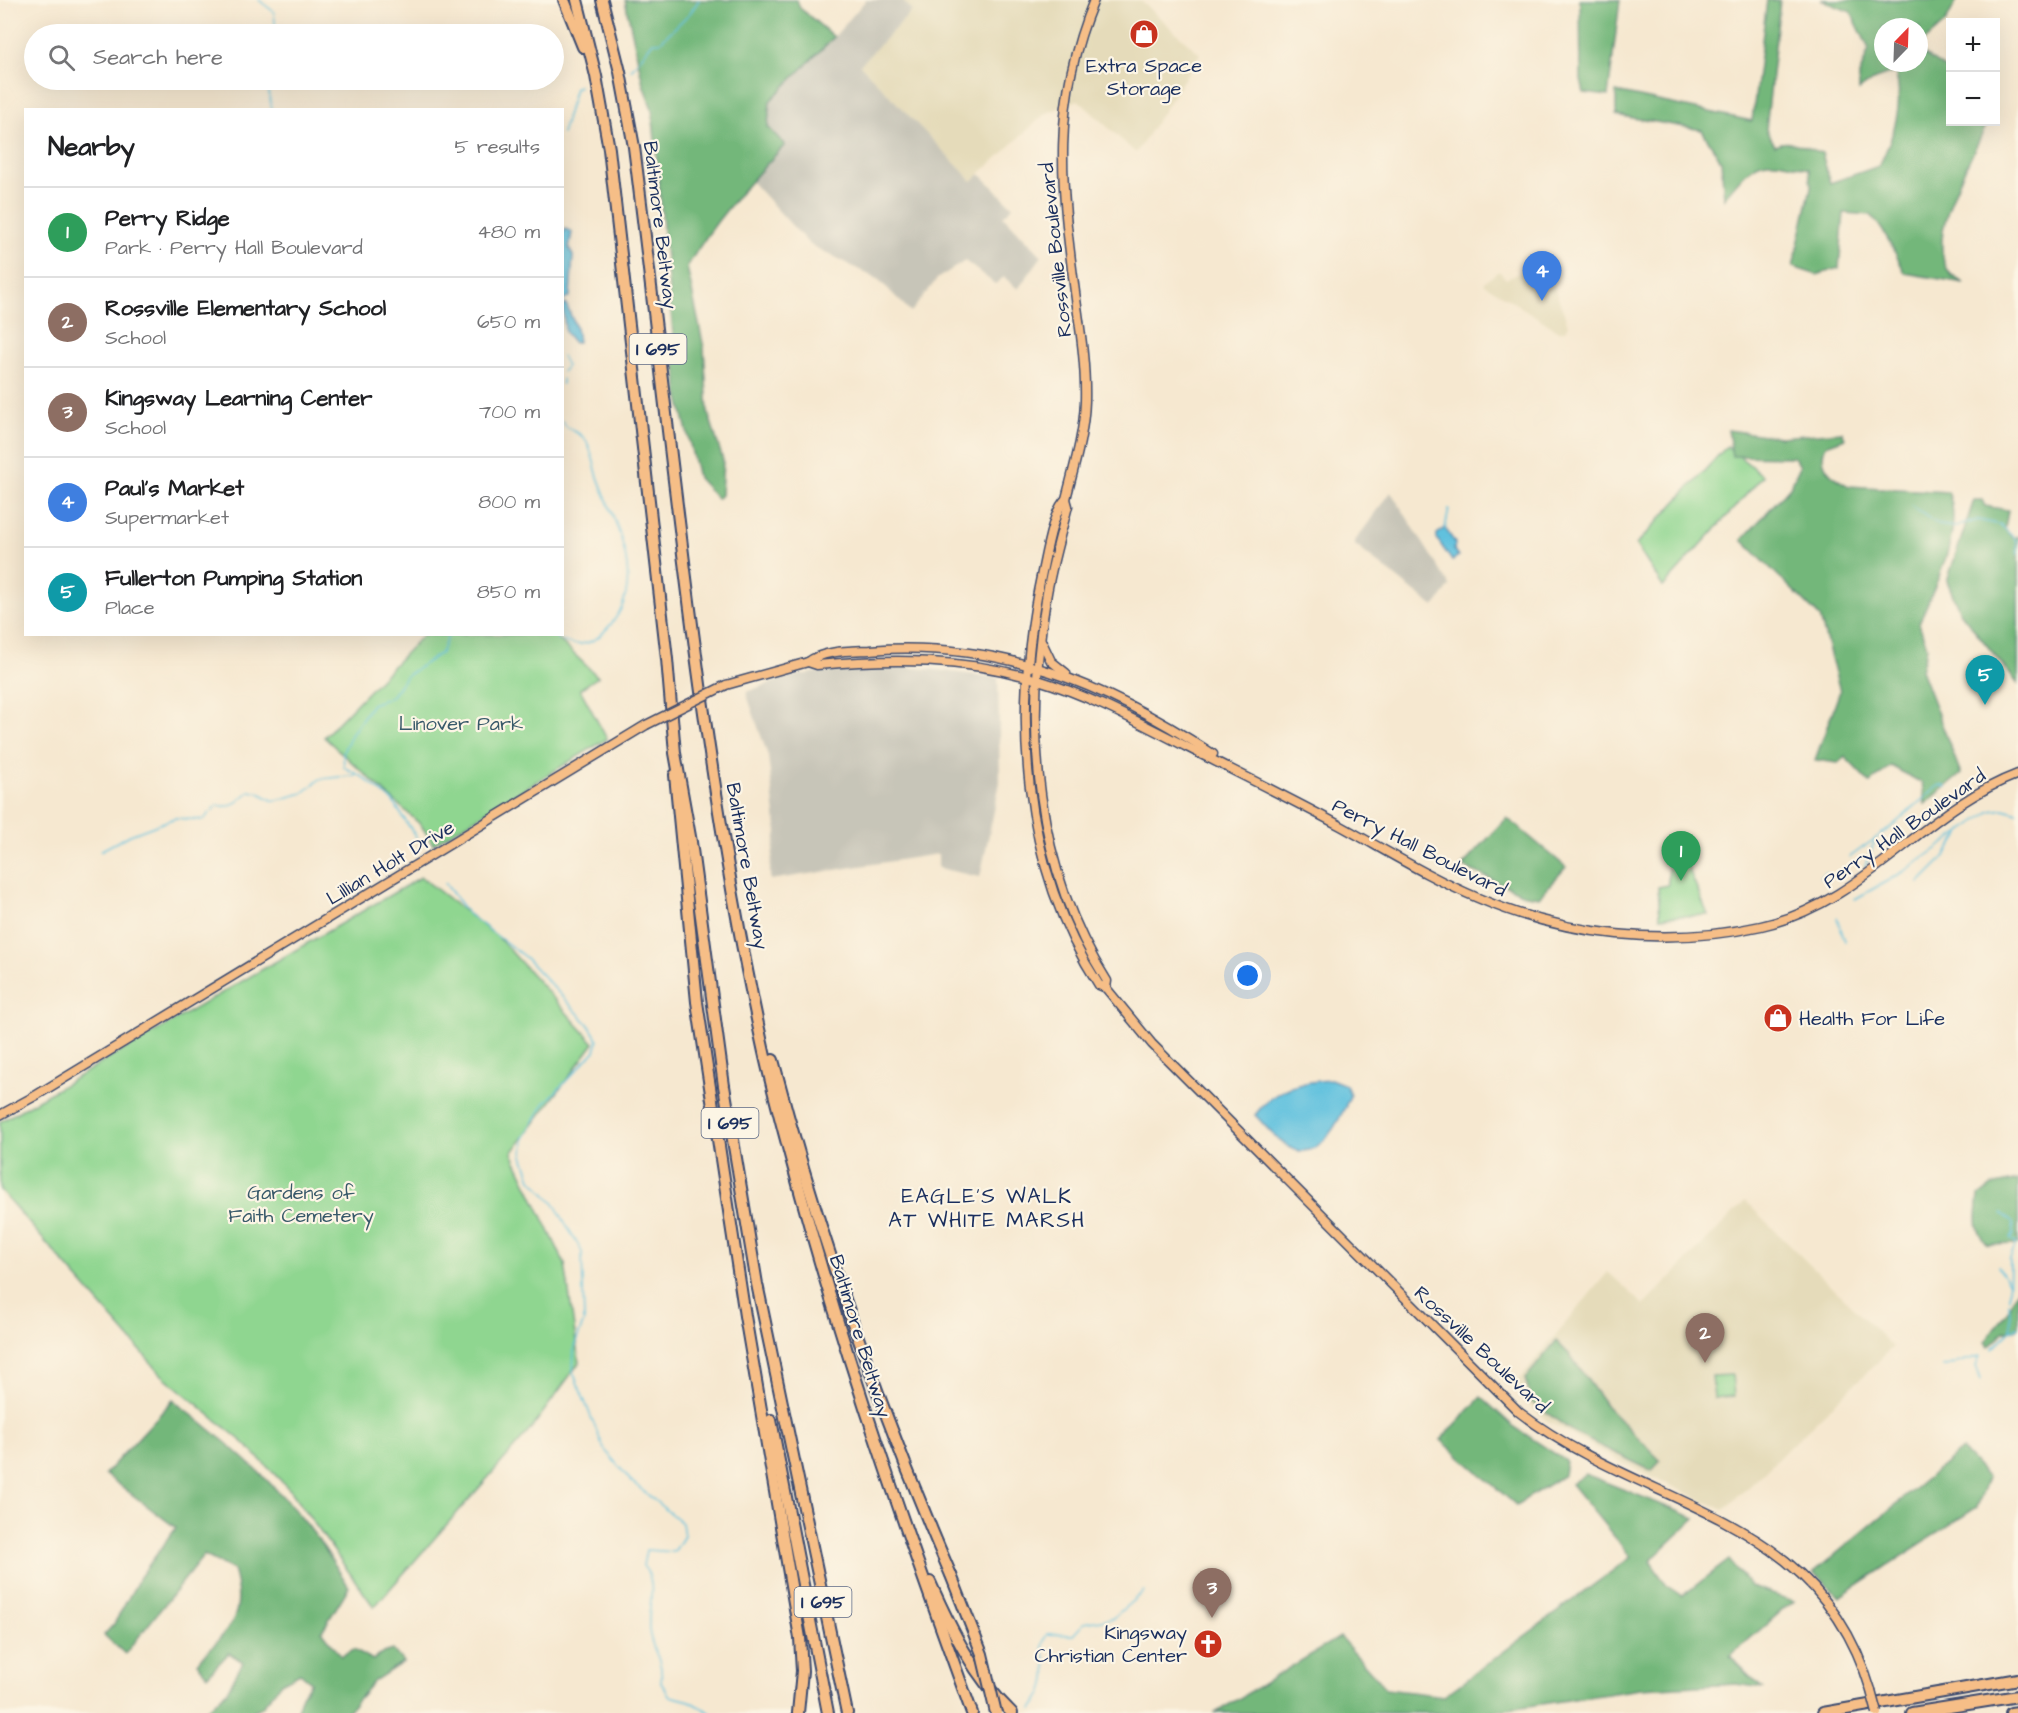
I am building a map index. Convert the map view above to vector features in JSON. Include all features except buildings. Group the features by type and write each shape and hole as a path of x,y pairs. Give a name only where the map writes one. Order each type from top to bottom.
{"highway":[{"path":"564,0 586,61 621,242"},
{"name":"I 695","path":"577,0 602,105 621,242 667,651 675,753 691,842 724,1086 751,1251 847,1713"},
{"name":"Baltimore Beltway","path":"602,0 612,37 635,158 714,785 772,1088 841,1331 900,1516 972,1713"},
{"path":"608,0 612,37"},
{"path":"675,753 675,789 697,1002 743,1300 800,1638 802,1671 798,1713"},
{"path":"756,1006 810,1189 853,1321 899,1447 982,1654 996,1713"},
{"path":"743,1300 751,1322 786,1492 828,1713"},
{"path":"841,1331 909,1525 938,1600 975,1669 1012,1713"},
{"path":"1822,1713 2018,1679"},
{"path":"1912,1713 2018,1696"},
{"path":"2011,1713 2018,1712"}],"main road":[{"name":"Rossville Boulevard","path":"1094,0 1073,59 1062,130 1062,187 1085,392 1080,443 1066,499 1068,506 1049,580 1036,679 1040,785 1050,848 1071,914 1107,981 1106,988"},
{"name":"Rossville Boulevard","path":"1066,499 1060,504 1043,567 1026,677 1028,765 1046,867 1060,911 1076,946 1099,985 1106,988 1152,1044 1514,1407 1583,1455 1747,1532 1800,1572 1823,1597 1845,1628 1871,1691 1877,1713"},
{"path":"1040,638 1051,661 1077,680"},
{"path":"907,649 908,660"},
{"name":"Lillian Holt Drive","path":"0,1115 35,1096 646,725 726,685 808,662 815,656 830,654 907,649 960,652 1028,665"},
{"name":"Lillian Holt Drive","path":"808,662 817,665 908,660 966,665 1026,677"},
{"name":"Perry Hall Boulevard","path":"1028,665 1077,680 1161,720 1237,770"},
{"name":"Perry Hall Boulevard","path":"1026,677 1116,710 1237,770 1427,873 1499,907 1579,929 1665,936 1758,927 1812,910 1844,893 1963,802 2018,774"}],"shaded area":[{"path":"866,0 902,0 912,11 860,65 972,181 980,174 1013,207 1003,216 1042,256 1018,289 1004,277 995,284 965,261 938,278 911,312 879,280 809,244 751,181 784,145 768,127 770,101 834,37"},
{"path":"902,0 1140,0 1200,54 1136,153 1078,100 1045,114 972,181 860,65 912,11"},
{"path":"1544,262 1568,326 1564,331 1559,331 1483,283 1499,271 1506,279"},
{"path":"1391,492 1450,586 1434,607 1355,545 1355,541"},
{"path":"878,666 928,669 998,678 1000,782 980,877 938,868 938,854 770,880 770,867 777,832 768,756 746,692 788,677 843,668"},
{"path":"1745,1201 1893,1347 1724,1510 1620,1462 1546,1420 1521,1397 1519,1379 1608,1272 1644,1305"}],"green space":[{"path":"625,0 797,0 800,8 834,37 770,101 768,127 785,145 732,203 708,234 687,267 704,348 708,412 723,460 721,495 717,499 698,478 679,398 652,109 643,84"},
{"path":"1580,0 1620,0 1608,96 1584,93 1581,80"},
{"path":"1767,0 1780,0 1766,130 1775,145 1792,143 1822,153 1830,183 1879,166 1896,120 1899,96 1895,72 1928,72 1928,57 1946,69 1946,126 1986,126 1961,176 1946,218 1942,238 1943,256 1949,272 1964,283 1905,273 1886,236 1871,215 1844,213 1839,268 1817,275 1793,267 1811,187 1809,169 1779,162 1760,164 1744,175 1724,198 1721,161 1702,130 1616,115 1616,92 1752,121"},
{"path":"1821,0 1957,0 1945,23 1928,38 1928,18 1874,18 1874,72 1895,72 1875,79 1859,90 1859,76 1869,49 1851,12"},
{"path":"1728,430 1780,437 1842,432 1845,438 1826,445 1823,459 1832,475 1843,483 1849,486 1948,492 1953,524 1946,559 1919,623 1927,647 1921,670 1961,774 1925,804 1922,783 1891,766 1870,783 1845,757 1838,763 1815,760 1840,691 1820,617 1742,540 1790,487 1800,466 1794,457 1732,456"},
{"path":"1727,446 1763,476 1663,587 1636,545"},
{"path":"1974,500 1982,500 1985,506 2008,510 2005,529 2013,538 2018,536 2018,684 1960,612 1947,581"},
{"name":"Linover Park","path":"422,636 555,636 598,677 580,689 607,739 433,844 421,825 324,737"},
{"path":"1507,818 1566,867 1539,897 1526,895 1462,866"},
{"path":"1681,850 1708,915 1660,917 1658,887 1668,885 1669,854"},
{"name":"Gardens of Faith Cemetery","path":"421,877 498,937 594,1043 512,1153 565,1264 579,1363 531,1429 374,1607 291,1491 245,1444 162,1375 0,1190 0,1122"},
{"path":"2018,1180 2018,1244 1988,1245 1978,1228 1979,1196 1992,1186"},
{"path":"2018,1287 2018,1328 2004,1332 1989,1347 1985,1342 2010,1307"},
{"path":"1556,1341 1570,1355 1606,1406 1660,1460 1652,1471 1576,1434 1532,1402 1525,1379"},
{"path":"1732,1375 1734,1396 1714,1398 1712,1376"},
{"path":"1481,1397 1513,1426 1566,1461 1564,1475 1516,1505 1441,1440"},
{"path":"173,1400 265,1478 301,1517 330,1556 349,1587 322,1631 341,1656 354,1649 373,1660 380,1654 393,1650 403,1662 374,1681 346,1713 296,1713 302,1695 311,1682 300,1673 281,1683 262,1707 250,1713 203,1713 227,1691 243,1662 229,1653 208,1675 197,1663 226,1632 236,1612 238,1600 233,1570 204,1555 125,1654 104,1635 114,1624 140,1577 176,1528 105,1474"},
{"path":"1962,1450 1988,1478 1977,1507 1839,1597 1814,1572"},
{"path":"1585,1474 1695,1518 1650,1561 1667,1586 1682,1596 1729,1560 1751,1587 1793,1601 1730,1656 1762,1688 1737,1684 1640,1689 1483,1713 1215,1713 1340,1637 1386,1689 1444,1696 1631,1557 1571,1484"}],"water":[{"path":"565,229 572,232 569,248 573,256 570,296 564,300"},
{"path":"566,304 576,328 578,342 574,343 565,332 564,305"},
{"path":"1445,528 1455,543 1454,550 1458,556 1452,561 1437,539 1437,534"},
{"path":"1333,1080 1346,1085 1350,1096 1328,1136 1310,1150 1300,1151 1284,1144 1255,1115 1280,1092 1300,1084"}],"waterway":[{"path":"259,0 274,12 275,24"},
{"path":"631,70 653,42 660,42 690,13 699,0"},
{"path":"564,127 575,88 579,86"},
{"path":"268,90 272,108"},
{"path":"564,360 567,366 564,370"},
{"path":"555,636 562,641 577,645 594,640 611,624 622,607 627,589 624,551 593,456 581,435 564,423"},
{"path":"1911,506 1939,525 1955,527 1978,520 2001,525 2016,540 2018,554"},
{"path":"1445,529 1449,509"},
{"path":"357,774 344,767 343,752 351,735 372,704 391,697 406,676 441,653 448,636"},
{"path":"100,851 130,835 175,818 203,820 217,806 229,806 250,791 274,801 303,793 320,779 360,775"},
{"path":"361,776 392,800 416,837"},
{"path":"1889,829 1933,790 1940,785 1946,787"},
{"path":"1855,899 1905,871 1991,811 2003,809 2018,813"},
{"path":"1881,834 1888,830"},
{"path":"1919,883 1942,860 1963,830"},
{"path":"1850,857 1880,835"},
{"path":"1865,866 1875,840"},
{"path":"1820,877 1826,872"},
{"path":"445,883 467,913 526,958 589,1025 598,1040 595,1051 544,1104 524,1138 523,1156 531,1179 555,1205 582,1252 584,1321 574,1347 573,1372 604,1449 631,1481 682,1523 684,1536 674,1552 646,1550 643,1566 650,1580 649,1629 661,1667 661,1683 670,1696 690,1701 711,1713"},
{"path":"1837,918 1845,941"},
{"path":"2002,1213 2013,1223 2014,1234 2011,1239 2016,1243 2010,1259 2009,1298"},
{"path":"1998,1266 2003,1274"},
{"path":"2004,1276 2009,1283"},
{"path":"2009,1302 2011,1329"},
{"path":"1992,1349 2011,1330 2018,1327"},
{"path":"1980,1356 1976,1365 1981,1380"},
{"path":"1943,1367 1980,1356"},
{"path":"1032,1709 1045,1683 1043,1646 1047,1634 1073,1635 1084,1623 1113,1618 1144,1591"}],"place":[{"name":"Extra Space Storage","path":"1144,34"},
{"name":"Paul’s Market","path":"1542,301"},
{"name":"Fullerton Pumping Station","path":"1985,705"},
{"name":"Perry Ridge","path":"1681,881"},
{"name":"Health For Life","path":"1778,1018"},
{"name":"Rossville Elementary School","path":"1705,1363"},
{"name":"Kingsway Learning Center","path":"1212,1618"},
{"name":"Kingsway Christian Center","path":"1208,1644"}],"district":[{"name":"EAGLE'S WALK AT WHITE MARSH","path":"987,1208"}]}
